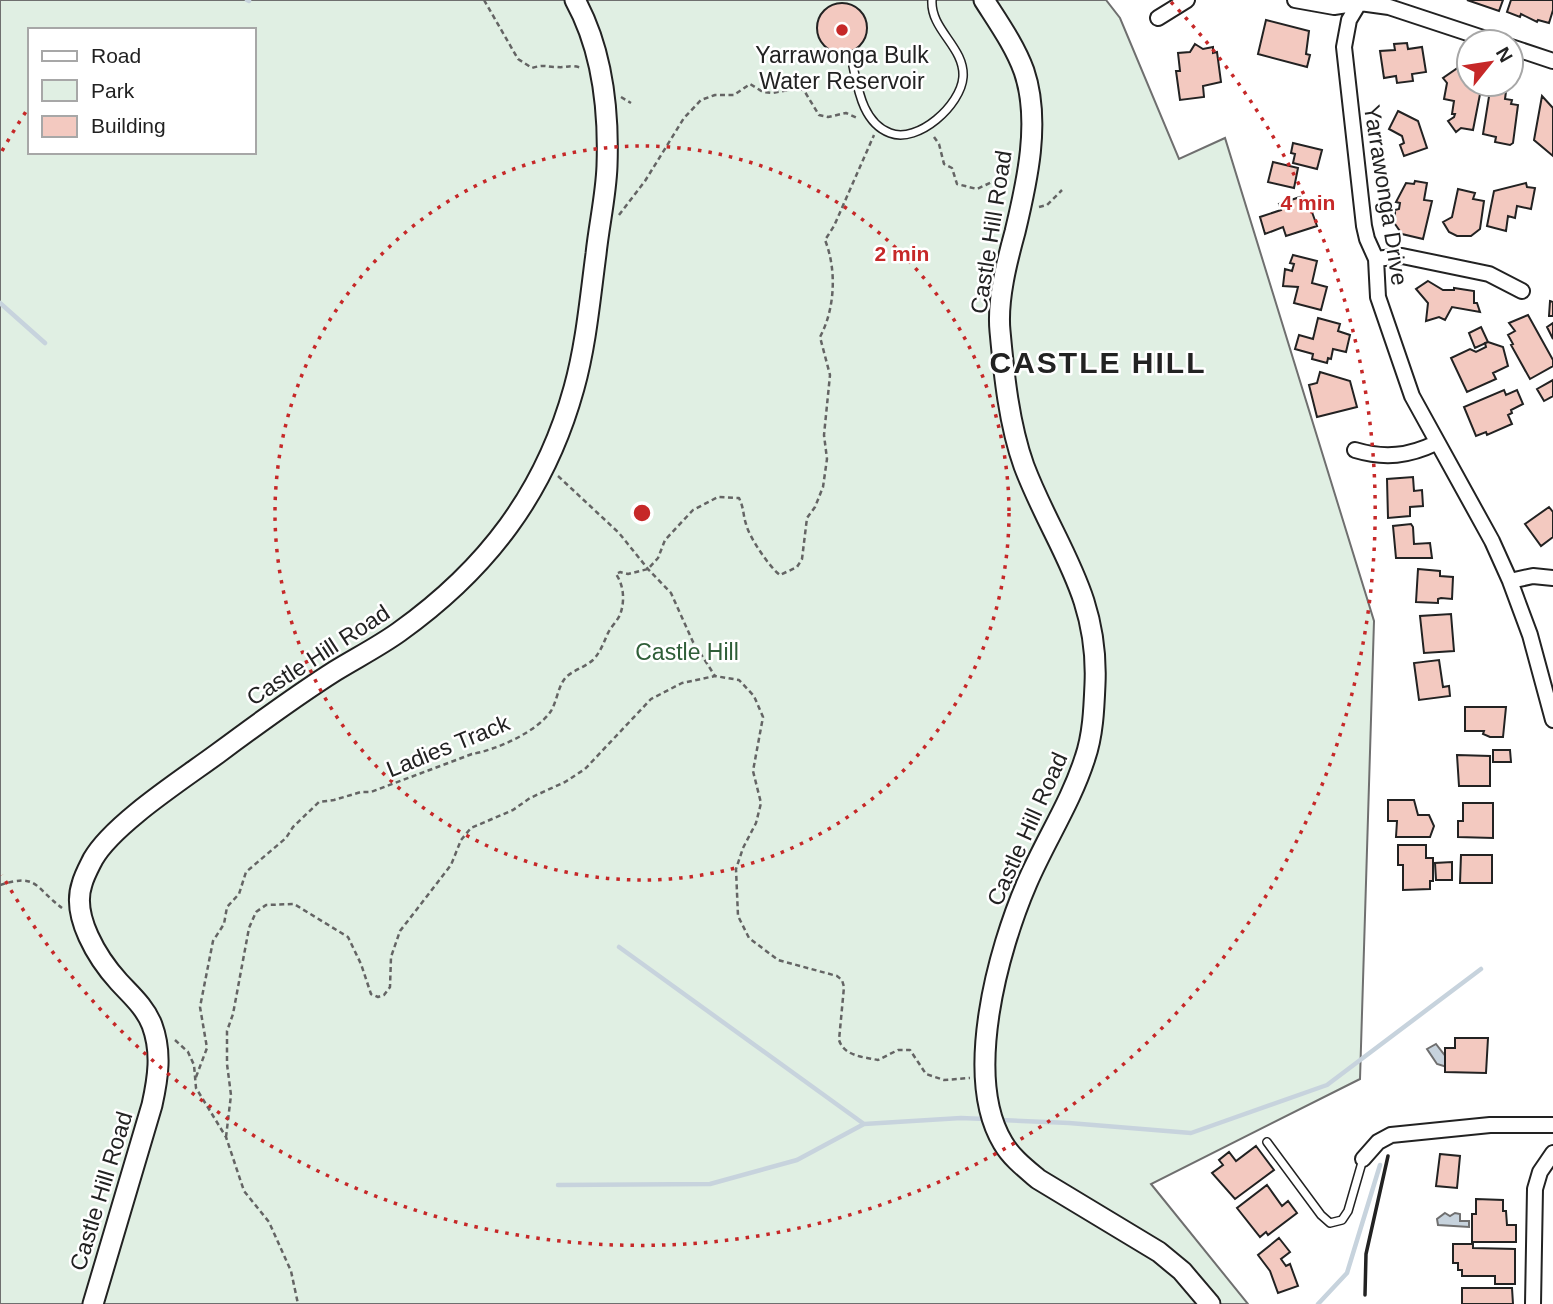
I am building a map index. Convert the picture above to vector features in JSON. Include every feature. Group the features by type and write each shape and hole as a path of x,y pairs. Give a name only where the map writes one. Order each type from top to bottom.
{"main road":[{"name":"Castle Hill Road","path":"93,1304 159,1077 158,1050 152,1024 138,1001 100,958 82,923 80,886 95,856 111,836 155,799 286,703 396,635 430,609 457,586 524,507 560,432 574,387 587,325 607,166 603,85 595,50 575,0"},
{"name":"Castle Hill Road","path":"984,0 1009,40 1024,71 1030,100 1031,127 1020,208 1006,266 999,326 1008,396 1024,465 1077,576 1086,601 1093,633 1096,679 1086,756 1071,797 1027,883 1010,928 984,1043 984,1077 989,1111 1004,1146 1020,1164 1038,1179 1159,1252 1182,1271 1210,1304"}],"street":[{"path":"1158,18 1187,0"},
{"path":"1295,0 1334,7 1360,1 1390,7 1455,29"},
{"name":"Yarrawonga Drive","path":"1360,1 1349,20 1344,47 1364,226 1377,259 1378,297 1412,396 1492,541 1510,581 1530,635 1553,720"},
{"path":"1525,52 1553,61"},
{"path":"1377,259 1402,256 1489,274 1522,291"},
{"path":"1355,450 1375,456 1395,456 1422,450 1436,443"},
{"path":"1510,581 1533,576 1553,578"},
{"path":"1363,1159 1378,1142 1391,1135 1490,1125 1553,1125"},
{"path":"1533,1304 1535,1189 1540,1172 1553,1153"}],"lane":[{"path":"853,66 858,91 867,113 877,125 890,134 918,130 950,108 959,95 963,75 957,54 935,20 931,8 932,0"},
{"path":"1267,1142 1321,1215 1330,1223 1346,1216 1363,1159"}],"path":[{"path":"484,0 518,59 532,68 545,64 559,68 570,64 583,68"},
{"path":"598,233 629,202 684,118 701,100 715,95 734,95 750,84 763,92 772,93 800,88 818,115 828,117 846,113 854,118 863,117 867,113"},
{"path":"648,569 658,558 665,540 693,510 718,497 730,496 739,498 745,510 745,523 772,570 780,575 797,567 802,559 807,518 823,487 827,459 824,435 830,375 820,337 826,326 833,289 831,256 825,240 834,226 877,125"},
{"path":"918,130 927,132 937,140 944,164 952,168 957,184 977,189 992,182 997,183 1020,208 1047,205 1062,190"},
{"path":"544,465 572,487 619,533 671,593 693,642 715,676"},
{"name":"Ladies Track","path":"196,1077 207,1048 200,1007 213,941 224,924 227,907 239,894 246,872 286,838 293,827 319,802 372,792 472,754 488,752 546,718 553,708 564,679 591,662 601,652 620,615 623,586 616,574 648,569"},
{"path":"226,1137 231,1095 227,1031 233,1014 249,928 256,912 266,905 294,904 337,929 348,937 354,947 371,993 378,997 384,995 390,987 391,957 400,931 451,865 461,840 471,828 513,810 585,769 651,699 682,683 715,676 738,680 754,696 763,716 753,771 761,803 756,823 736,869 738,916 749,938 778,960 837,976 842,980 844,986 839,1040 846,1052 878,1060 898,1050 910,1050 926,1074 944,1080 984,1077"},
{"path":"0,885 20,879 30,880 47,897 82,923"},
{"path":"170,1032 176,1042 188,1052 194,1065 196,1088 226,1137 244,1191 270,1222 286,1258 298,1304"}],"green space":[{"name":"Castle Hill","path":"0,0 1106,0 1120,18 1179,159 1225,138 1374,621 1360,1079 1151,1184 1248,1304 0,1304"}],"shaded area":[{"path":"1436,1044 1446,1057 1447,1067 1437,1064 1427,1049"},
{"path":"1445,1213 1450,1216 1460,1214 1460,1221 1469,1221 1469,1227 1438,1225 1437,1219"}],"building":[{"path":"1467,0 1503,0 1499,11"},
{"path":"1511,0 1553,0 1549,23 1507,12"},
{"name":"Yarrawonga Bulk Water Reservoir","path":"842,3 860,10 867,28 860,46 842,53 824,46 817,28 824,10"},
{"path":"1266,20 1309,31 1306,54 1310,55 1307,67 1258,54"},
{"path":"1407,43 1408,49 1422,47 1426,72 1412,74 1413,81 1397,83 1396,76 1384,78 1380,51 1395,50 1394,44"},
{"path":"1195,44 1203,49 1213,47 1213,53 1217,52 1221,82 1203,86 1204,97 1180,100 1176,71 1180,71 1178,53 1190,52"},
{"path":"1455,70 1455,98 1479,98 1473,130 1461,128 1456,132 1448,121 1455,114 1452,114 1454,101 1444,99 1447,83 1443,78"},
{"path":"1542,96 1553,108 1553,156 1534,140"},
{"path":"1489,98 1505,98 1512,100 1511,104 1518,105 1513,143 1510,145 1495,142 1496,137 1483,134"},
{"path":"1398,111 1418,121 1427,148 1404,156 1400,145 1404,143 1402,136 1389,129"},
{"path":"1293,143 1322,150 1317,169 1293,163"},
{"path":"1273,162 1298,168 1294,188 1268,182"},
{"path":"1415,181 1427,183 1424,200 1432,201 1423,239 1402,234 1395,224 1395,210 1399,209 1400,203 1396,202 1406,183 1414,184"},
{"path":"1526,183 1527,187 1535,188 1531,209 1517,206 1515,218 1508,216 1506,231 1487,226 1494,191"},
{"path":"1458,189 1475,193 1473,199 1484,201 1480,229 1471,236 1457,236 1449,232 1443,222 1452,217"},
{"path":"1300,197 1305,202 1308,201 1317,226 1286,236 1283,227 1265,234 1260,217 1281,210 1279,204"},
{"path":"1293,255 1317,261 1312,283 1327,287 1321,310 1294,303 1298,287 1283,286 1285,269 1292,271 1294,264 1290,263"},
{"path":"1428,281 1443,290 1454,288 1474,291 1474,303 1477,303 1480,312 1452,307 1445,320 1439,317 1426,321 1428,303 1416,289"},
{"path":"1550,301 1553,302 1553,316 1549,316"},
{"path":"1528,315 1553,360 1553,366 1530,379 1508,335 1515,331 1509,323"},
{"path":"1318,318 1340,324 1338,331 1350,335 1346,352 1333,349 1331,359 1328,358 1327,363 1312,359 1313,354 1295,349 1299,335 1313,339"},
{"path":"1553,323 1553,339 1547,327"},
{"path":"1481,327 1488,342 1475,348 1469,333"},
{"path":"1485,343 1503,347 1508,366 1493,373 1496,379 1467,392 1451,358 1470,349 1476,352 1486,347"},
{"path":"1320,372 1350,381 1357,407 1317,417 1309,385 1317,383"},
{"path":"1553,380 1553,396 1544,401 1537,389"},
{"path":"1504,390 1506,395 1517,390 1523,404 1511,410 1512,413 1508,415 1512,424 1487,435 1486,432 1476,436 1464,407"},
{"path":"1413,477 1414,491 1422,490 1423,506 1410,507 1410,516 1388,518 1387,479"},
{"path":"1549,507 1553,512 1553,537 1541,546 1525,524"},
{"path":"1411,524 1414,544 1430,543 1432,558 1396,558 1393,526"},
{"path":"1418,569 1440,571 1440,576 1453,577 1452,599 1441,598 1438,603 1416,602"},
{"path":"1451,614 1454,651 1424,653 1420,616"},
{"path":"1439,660 1443,687 1449,686 1450,696 1419,700 1414,663"},
{"path":"1465,707 1506,707 1503,737 1490,737 1483,734 1484,731 1465,731"},
{"path":"1493,750 1510,750 1511,762 1493,762"},
{"path":"1457,755 1490,756 1490,786 1459,786"},
{"path":"1388,800 1414,800 1418,815 1429,815 1434,826 1430,837 1396,837 1397,821 1388,821"},
{"path":"1463,803 1493,803 1493,838 1458,837 1458,821 1463,821"},
{"path":"1398,845 1426,845 1426,858 1433,858 1433,881 1430,881 1430,889 1403,890 1403,865 1398,865"},
{"path":"1461,855 1492,855 1492,883 1460,883"},
{"path":"1452,862 1452,880 1436,880 1435,863"},
{"path":"1455,1038 1488,1038 1486,1073 1445,1072 1445,1048 1455,1048"},
{"path":"1256,1146 1274,1170 1235,1199 1212,1173 1223,1165 1219,1160 1229,1152 1236,1161"},
{"path":"1440,1154 1460,1156 1457,1188 1436,1186"},
{"path":"1267,1185 1282,1206 1288,1201 1297,1213 1268,1235 1266,1232 1260,1237 1237,1208"},
{"path":"1476,1199 1503,1200 1507,1225 1516,1225 1516,1242 1472,1242 1472,1214 1476,1214"},
{"path":"1279,1238 1290,1252 1281,1259 1286,1266 1290,1264 1298,1286 1278,1293 1270,1271 1258,1255"},
{"path":"1453,1244 1473,1244 1473,1248 1515,1249 1515,1284 1495,1284 1495,1276 1462,1276 1458,1263 1453,1263"},
{"path":"1462,1288 1512,1288 1513,1304 1462,1304"}],"waterway":[{"path":"0,303 45,343"},
{"path":"619,947 864,1124"},
{"path":"1001,1120 1191,1133 1327,1085 1481,969"},
{"path":"558,1185 710,1184 797,1160 864,1124 985,1119"},
{"path":"1318,1304 1347,1273 1380,1165"}],"wall":[{"path":"1365,1295 1366,1254 1388,1156"}],"place":[{"name":"Yarrawonga Bulk Water Reservoir","path":"842,30"}],"district":[{"name":"CASTLE HILL","path":"1098,363"}]}
